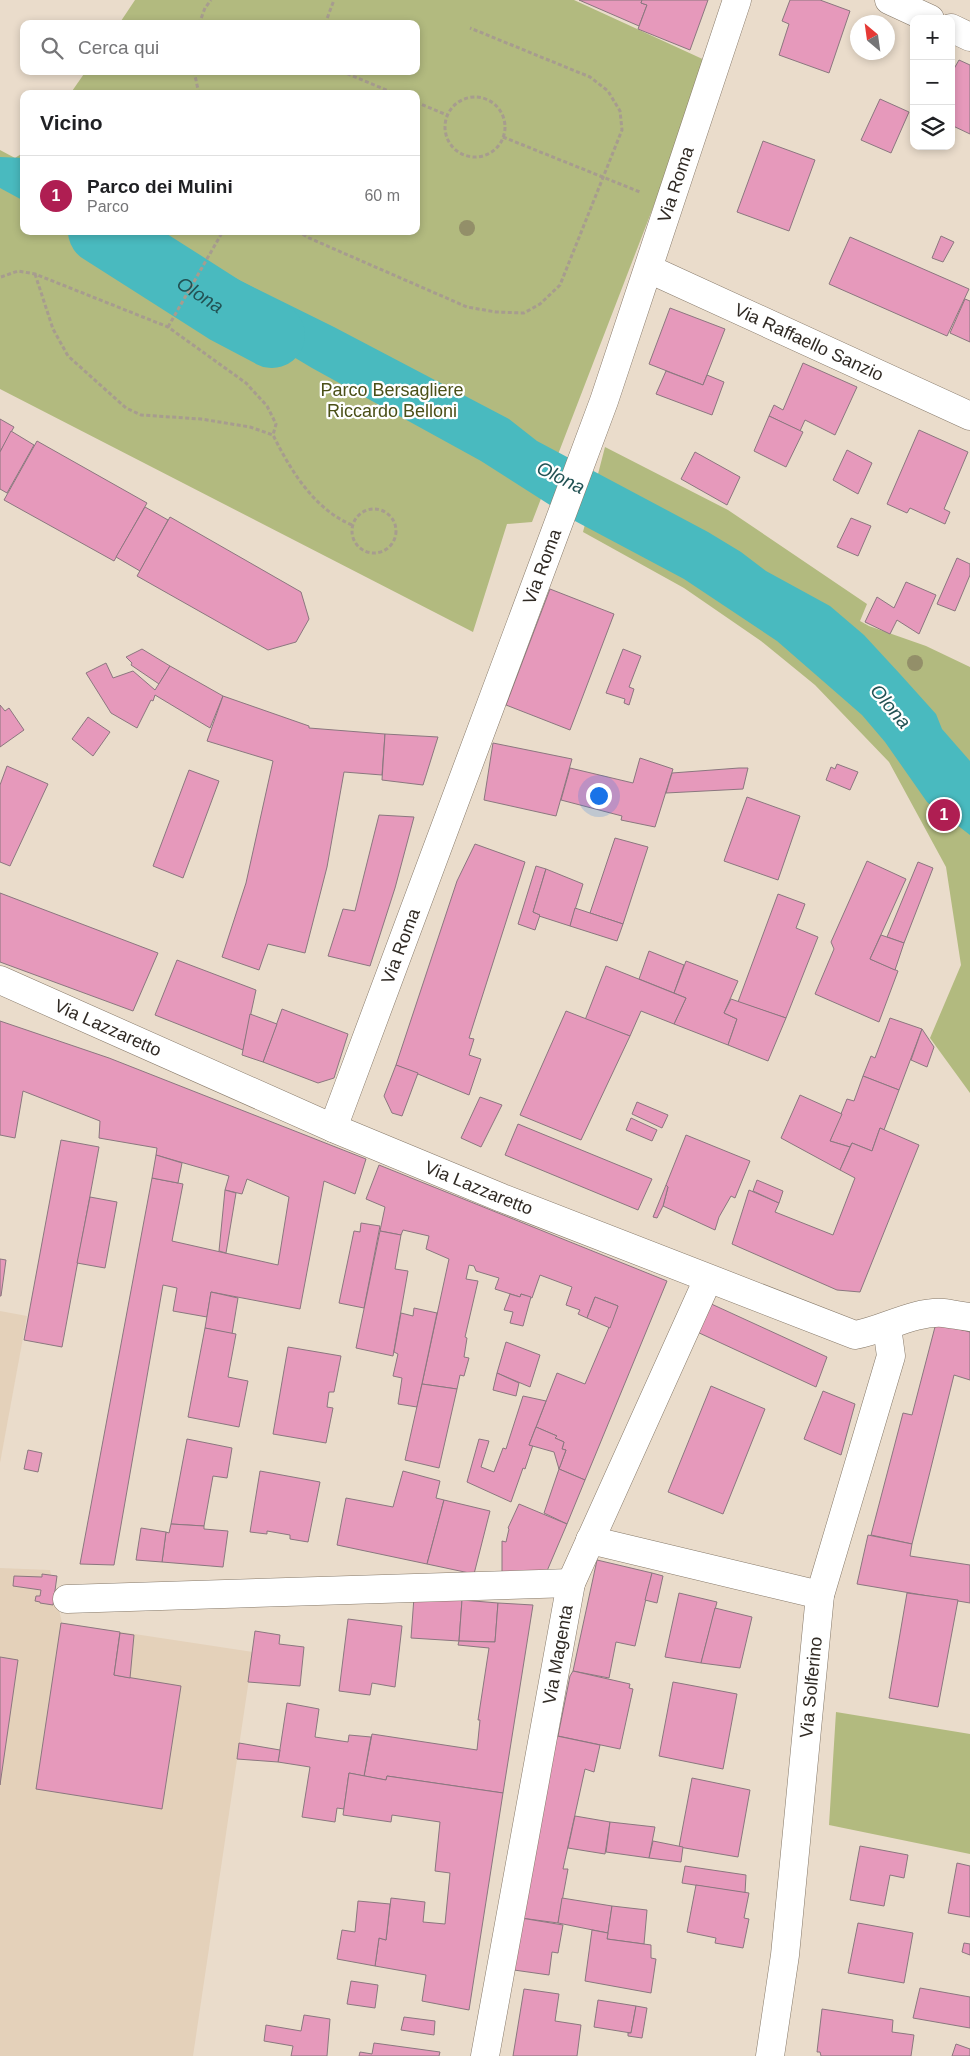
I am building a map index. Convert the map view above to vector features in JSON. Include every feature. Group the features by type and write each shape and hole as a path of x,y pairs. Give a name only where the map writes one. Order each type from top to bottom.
{"street":[{"name":"Via Roma","path":"333,1128 604,401 668,203 737,0"},
{"path":"889,0 921,15"},
{"path":"955,30 970,37"},
{"name":"Via Raffaello Sanzio","path":"648,268 970,416"},
{"name":"Via Lazzaretto","path":"0,980 333,1128 502,1198 855,1335 887,1327 913,1317 941,1313 970,1317"},
{"name":"Via Magenta","path":"484,2056 571,1584 708,1279"},
{"name":"Via Solferino","path":"770,2056 785,1955 820,1595 891,1356 887,1327"},
{"path":"590,1540 820,1595"},
{"path":"67,1599 571,1584"}],"path":[{"path":"200,20 210,0"},
{"path":"326,20 334,0"},
{"path":"304,235 467,307 496,312 524,313 540,304 560,285 622,130 620,111 608,91 590,77 470,28"},
{"path":"195,75 198,90"},
{"path":"351,75 386,90"},
{"path":"471,96 481,97 494,104 503,117 505,127 503,137 492,152 482,156 464,155 455,150 445,133 447,114 461,100 471,96"},
{"path":"420,104 447,114"},
{"path":"503,137 668,203"},
{"path":"168,327 220,235"},
{"path":"1,277 18,271 35,274 168,327 246,383 270,412 276,424 273,435 299,481 320,503 342,521 352,525"},
{"path":"35,274 53,330 68,356 126,408 141,415 201,419 250,427 273,435"},
{"path":"376,509 383,510 394,520 396,535 389,548 376,554 369,553 356,546 351,532 352,525 355,518 361,513 376,509"}],"shaded area":[{"path":"0,1311 27,1316 0,1463"},
{"path":"0,1568 50,1570 62,1623 253,1652 193,2056 0,2056"}],"green space":[{"name":"Parco Bersagliere Riccardo Belloni","path":"135,0 574,0 709,62 532,522 507,524 473,632 0,389 0,150 15,158 20,155 20,235 420,235 420,90 73,90 83,75 420,75 420,20 122,20"},
{"path":"605,447 728,510 867,604 860,621 926,646 970,667 970,1093 930,1038 961,965 946,867 889,762 815,685 761,641 684,588 583,532"},
{"path":"836,1712 970,1734 970,1854 829,1825"}],"water":[{"path":"0,157 20,158 20,199 0,188"},
{"path":"87,235 165,235 199,256 180,290"},
{"path":"208,262 235,278 334,327 509,419 537,441 708,532 741,552 766,571 830,606 864,635 900,674 936,714 942,729 970,761 970,835 927,802 885,742 862,715 777,641 684,579 575,521 481,461 312,368 190,295"}],"building":[{"path":"579,0 642,0 641,3 647,5 639,26"},
{"path":"642,0 708,0 690,50 638,29 647,5 641,3"},
{"path":"790,0 820,0 850,11 829,73 779,55 789,24 782,21"},
{"path":"959,60 970,65 970,134 955,127 955,67"},
{"path":"880,99 909,112 891,153 861,140"},
{"path":"763,141 815,160 789,231 737,212"},
{"path":"941,236 954,242 943,262 932,258"},
{"path":"850,237 969,289 947,336 829,284"},
{"path":"965,299 970,301 970,342 950,333"},
{"path":"670,308 725,329 703,385 649,364"},
{"path":"803,363 857,387 835,435 805,420 800,431 769,416 774,405 783,410"},
{"path":"666,371 703,385 707,375 724,382 712,415 656,394"},
{"path":"769,416 803,432 786,467 754,451"},
{"path":"0,419 14,427 0,452"},
{"path":"919,430 968,452 944,509 950,512 945,524 910,508 907,513 887,504"},
{"path":"11,431 34,445 7,493 0,489 0,452"},
{"path":"37,441 147,503 114,561 4,500"},
{"path":"847,450 872,463 858,494 833,480"},
{"path":"695,452 740,477 727,505 681,479"},
{"path":"145,507 168,520 140,571 116,557"},
{"path":"170,517 301,592 309,619 296,642 268,650 137,576"},
{"path":"851,518 871,526 858,556 837,547"},
{"path":"957,558 970,564 970,575 955,611 937,604"},
{"path":"906,582 936,595 919,634 897,620 890,634 865,622 877,597 894,608"},
{"path":"550,589 614,614 570,730 506,705"},
{"path":"142,649 170,666 159,684 131,665 132,663 126,657"},
{"path":"623,649 641,656 629,687 634,689 629,705 624,703 625,699 606,693"},
{"path":"106,663 113,678 133,671 155,690 170,666 223,696 210,728 155,695 137,728 111,713 86,673"},
{"path":"223,696 309,726 309,728 385,734 382,775 344,772 327,867 305,953 268,944 259,970 222,957 246,883 273,761 207,741"},
{"path":"0,705 5,711 9,708 24,730 0,747"},
{"path":"88,717 110,732 93,756 72,739"},
{"path":"385,734 438,737 423,785 382,780"},
{"path":"493,743 572,759 556,816 484,800"},
{"path":"640,758 673,769 655,827 621,820 622,816 561,800 570,768 633,783"},
{"path":"837,764 858,772 850,790 826,780 831,767 835,769"},
{"path":"7,766 48,784 10,866 0,862 0,785"},
{"path":"748,768 743,789 666,793 672,773"},
{"path":"189,770 219,781 183,878 153,866"},
{"path":"747,797 800,816 778,880 724,861"},
{"path":"379,815 414,817 395,888 370,966 328,956 343,909 355,911"},
{"path":"615,838 648,847 623,924 590,913"},
{"path":"475,844 525,862 469,1038 474,1039 469,1055 481,1059 469,1095 396,1065 457,881"},
{"path":"867,861 906,879 870,959 898,971 879,1022 815,994 834,949 831,942"},
{"path":"918,862 933,868 904,943 887,937"},
{"path":"536,866 546,869 533,912 540,915 535,930 518,924"},
{"path":"546,869 583,884 570,926 539,916 533,912"},
{"path":"0,893 158,953 133,1011 0,962"},
{"path":"778,894 805,904 796,928 818,937 786,1018 738,1002"},
{"path":"575,908 623,924 617,941 570,926"},
{"path":"881,935 904,943 895,970 870,959"},
{"path":"649,951 684,965 674,993 639,979"},
{"path":"177,960 256,990 243,1050 155,1015"},
{"path":"686,961 738,981 724,1013 737,1019 728,1045 674,1024 686,998 674,993"},
{"path":"606,966 686,998 674,1024 641,1011 630,1036 585,1020"},
{"path":"731,999 786,1018 768,1061 728,1045 737,1019 724,1013"},
{"path":"282,1009 348,1034 334,1078 318,1083 263,1062"},
{"path":"566,1011 630,1036 581,1140 520,1115"},
{"path":"250,1014 277,1024 263,1062 242,1055"},
{"path":"890,1018 922,1029 899,1090 863,1076 871,1056 875,1058"},
{"path":"0,1021 109,1058 366,1159 355,1194 324,1181 300,1309 211,1292 207,1317 173,1311 177,1288 163,1285 114,1565 80,1564 152,1178 183,1184 172,1241 278,1265 289,1197 247,1179 242,1194 225,1190 229,1176 156,1155 157,1148 99,1138 100,1121 23,1091 15,1138 0,1135"},
{"path":"922,1029 934,1047 927,1067 911,1060"},
{"path":"396,1065 418,1073 402,1116 392,1113 384,1096"},
{"path":"863,1076 899,1090 884,1130 880,1128 872,1151 852,1143 850,1147 830,1141 847,1099 854,1101"},
{"path":"800,1095 842,1114 830,1141 850,1147 840,1170 781,1138"},
{"path":"480,1097 502,1105 481,1147 461,1138"},
{"path":"637,1102 668,1115 662,1128 632,1114"},
{"path":"631,1118 657,1130 652,1141 626,1130"},
{"path":"518,1124 652,1179 638,1210 505,1155"},
{"path":"880,1128 919,1145 860,1292 837,1290 732,1244 749,1190 779,1203 775,1212 833,1235 855,1178 840,1170 852,1143 872,1151"},
{"path":"686,1135 750,1161 735,1198 731,1196 719,1217 715,1230 663,1206 668,1187 666,1185"},
{"path":"61,1140 99,1147 62,1347 24,1340"},
{"path":"156,1155 182,1163 178,1183 152,1178"},
{"path":"379,1165 667,1281 585,1480 559,1469 566,1450 562,1449 564,1442 555,1438 557,1436 536,1427 557,1373 585,1384 618,1306 595,1297 587,1318 578,1314 580,1310 566,1305 572,1287 540,1275 532,1298 521,1294 520,1297 495,1289 499,1278 476,1271 474,1266 469,1265 466,1279 478,1281 465,1337 467,1338 464,1357 469,1358 464,1376 460,1375 457,1389 422,1384 449,1259 426,1249 429,1236 403,1230 401,1235 380,1231 385,1207 366,1199"},
{"path":"757,1180 783,1191 779,1203 753,1191"},
{"path":"666,1185 668,1187 663,1206 657,1218 653,1217"},
{"path":"225,1190 236,1193 226,1253 219,1251"},
{"path":"90,1197 117,1202 105,1268 77,1263"},
{"path":"361,1223 380,1226 364,1308 339,1303 354,1231 360,1232"},
{"path":"380,1231 401,1235 395,1269 408,1271 393,1356 356,1348"},
{"path":"0,1259 6,1260 1,1296 0,1296"},
{"path":"211,1292 238,1298 232,1334 205,1328"},
{"path":"510,1294 520,1297 521,1294 531,1297 523,1326 510,1323 513,1312 504,1310"},
{"path":"595,1297 618,1306 610,1328 587,1318"},
{"path":"707,1302 827,1357 816,1387 695,1331"},
{"path":"414,1308 437,1313 417,1407 398,1404 402,1378 393,1376 398,1354 394,1352 401,1313 413,1316"},
{"path":"936,1323 970,1332 970,1380 954,1375 912,1544 871,1535 903,1413 912,1415"},
{"path":"205,1328 236,1334 228,1377 248,1381 239,1427 188,1417"},
{"path":"506,1342 540,1355 530,1387 497,1373"},
{"path":"288,1347 341,1356 334,1392 329,1392 327,1407 333,1408 326,1443 273,1434"},
{"path":"497,1373 519,1383 516,1396 493,1390"},
{"path":"422,1384 457,1389 439,1468 405,1460"},
{"path":"711,1386 765,1409 723,1514 668,1492"},
{"path":"823,1391 855,1404 841,1455 804,1439"},
{"path":"523,1396 546,1401 529,1445 533,1445 525,1469 523,1468 511,1502 467,1482 479,1439 489,1441 481,1467 494,1472 503,1448 506,1449"},
{"path":"536,1427 557,1436 555,1438 564,1442 562,1449 566,1450 559,1469 554,1452 529,1445"},
{"path":"187,1439 232,1448 227,1478 213,1476 204,1526 171,1524"},
{"path":"28,1450 42,1453 38,1472 24,1469"},
{"path":"559,1469 585,1480 567,1524 544,1513"},
{"path":"260,1471 320,1482 308,1542 290,1539 290,1535 267,1531 267,1534 250,1532"},
{"path":"403,1471 440,1481 436,1498 444,1500 427,1564 337,1545 346,1498 393,1507"},
{"path":"444,1500 490,1511 474,1574 427,1564"},
{"path":"519,1504 567,1524 544,1578 502,1576 502,1541 506,1542 508,1528"},
{"path":"171,1524 204,1526 204,1529 228,1531 223,1567 162,1562 166,1532 169,1533"},
{"path":"141,1528 166,1532 162,1562 136,1560"},
{"path":"868,1535 912,1544 910,1556 970,1565 970,1603 857,1584"},
{"path":"597,1560 652,1573 635,1646 616,1642 609,1678 573,1671"},
{"path":"652,1573 663,1576 657,1603 645,1600"},
{"path":"42,1574 57,1576 53,1605 35,1601 36,1596 40,1596 41,1590 13,1586 14,1576 42,1577"},
{"path":"679,1593 717,1602 701,1663 665,1657"},
{"path":"907,1593 958,1600 938,1707 889,1698"},
{"path":"414,1597 462,1600 459,1641 411,1638"},
{"path":"462,1600 498,1603 495,1642 459,1641"},
{"path":"498,1603 533,1605 503,1793 387,1776 386,1780 364,1776 372,1734 477,1750 480,1720 478,1720 489,1648 458,1645 459,1641 495,1642"},
{"path":"715,1608 752,1617 740,1668 701,1663"},
{"path":"348,1619 402,1626 395,1687 372,1683 370,1695 339,1691"},
{"path":"61,1623 120,1632 114,1675 181,1686 162,1809 36,1789"},
{"path":"255,1631 280,1635 279,1644 304,1647 300,1686 248,1682"},
{"path":"120,1633 134,1635 130,1678 114,1675"},
{"path":"0,1657 18,1660 0,1785"},
{"path":"573,1671 630,1684 629,1688 633,1689 620,1749 558,1736 570,1676"},
{"path":"673,1682 737,1694 723,1769 659,1756"},
{"path":"287,1703 319,1709 315,1737 348,1742 349,1735 371,1737 364,1776 349,1773 344,1809 337,1808 335,1822 302,1817 310,1767 278,1762"},
{"path":"557,1736 600,1745 594,1772 585,1769 563,1869 568,1869 558,1923 521,1918"},
{"path":"239,1743 280,1750 278,1762 237,1759"},
{"path":"349,1773 386,1780 387,1776 503,1793 469,2010 422,2001 426,1975 375,1966 379,1938 386,1940 391,1898 425,1902 423,1922 445,1924 450,1873 435,1871 440,1822 392,1815 391,1822 343,1815"},
{"path":"692,1778 750,1790 738,1857 679,1847"},
{"path":"575,1816 610,1822 605,1854 568,1848"},
{"path":"610,1822 655,1827 649,1858 606,1852"},
{"path":"653,1841 683,1847 681,1862 649,1858"},
{"path":"860,1846 908,1855 904,1878 890,1875 884,1906 850,1900"},
{"path":"957,1863 970,1866 970,1917 948,1913"},
{"path":"685,1866 746,1875 745,1893 682,1883"},
{"path":"696,1885 749,1893 744,1918 749,1919 743,1948 715,1943 716,1938 687,1932"},
{"path":"562,1898 612,1906 608,1933 558,1923"},
{"path":"358,1901 390,1904 386,1940 379,1938 375,1966 337,1959 342,1930 355,1932"},
{"path":"612,1906 647,1910 644,1944 607,1939"},
{"path":"521,1918 563,1925 558,1953 552,1952 549,1975 514,1970"},
{"path":"858,1923 913,1933 904,1983 848,1973"},
{"path":"592,1930 608,1933 607,1939 651,1945 651,1958 656,1959 651,1993 585,1981"},
{"path":"964,1943 970,1944 970,1955 962,1952"},
{"path":"351,1981 378,1985 375,2008 347,2004"},
{"path":"920,1988 970,1997 970,2028 913,2018"},
{"path":"524,1989 559,1994 555,2021 581,2025 577,2056 513,2056"},
{"path":"598,2000 636,2006 631,2033 594,2027"},
{"path":"636,2006 647,2008 642,2038 628,2036 628,2033 631,2033"},
{"path":"822,2009 893,2020 892,2032 914,2035 911,2056 821,2056 820,2052 817,2052"},
{"path":"304,2015 330,2019 327,2056 291,2056 293,2046 264,2041 266,2025 301,2031"},
{"path":"404,2017 435,2021 434,2035 401,2030"},
{"path":"374,2043 440,2052 439,2056 359,2056 360,2052 372,2054"},
{"path":"956,2044 970,2049 970,2056 952,2056"}],"waterway":[{"name":"Olona","path":"107,235 225,310 272,335"}],"place":[{"name":"Parco dei Mulini","path":"944,815"}]}
